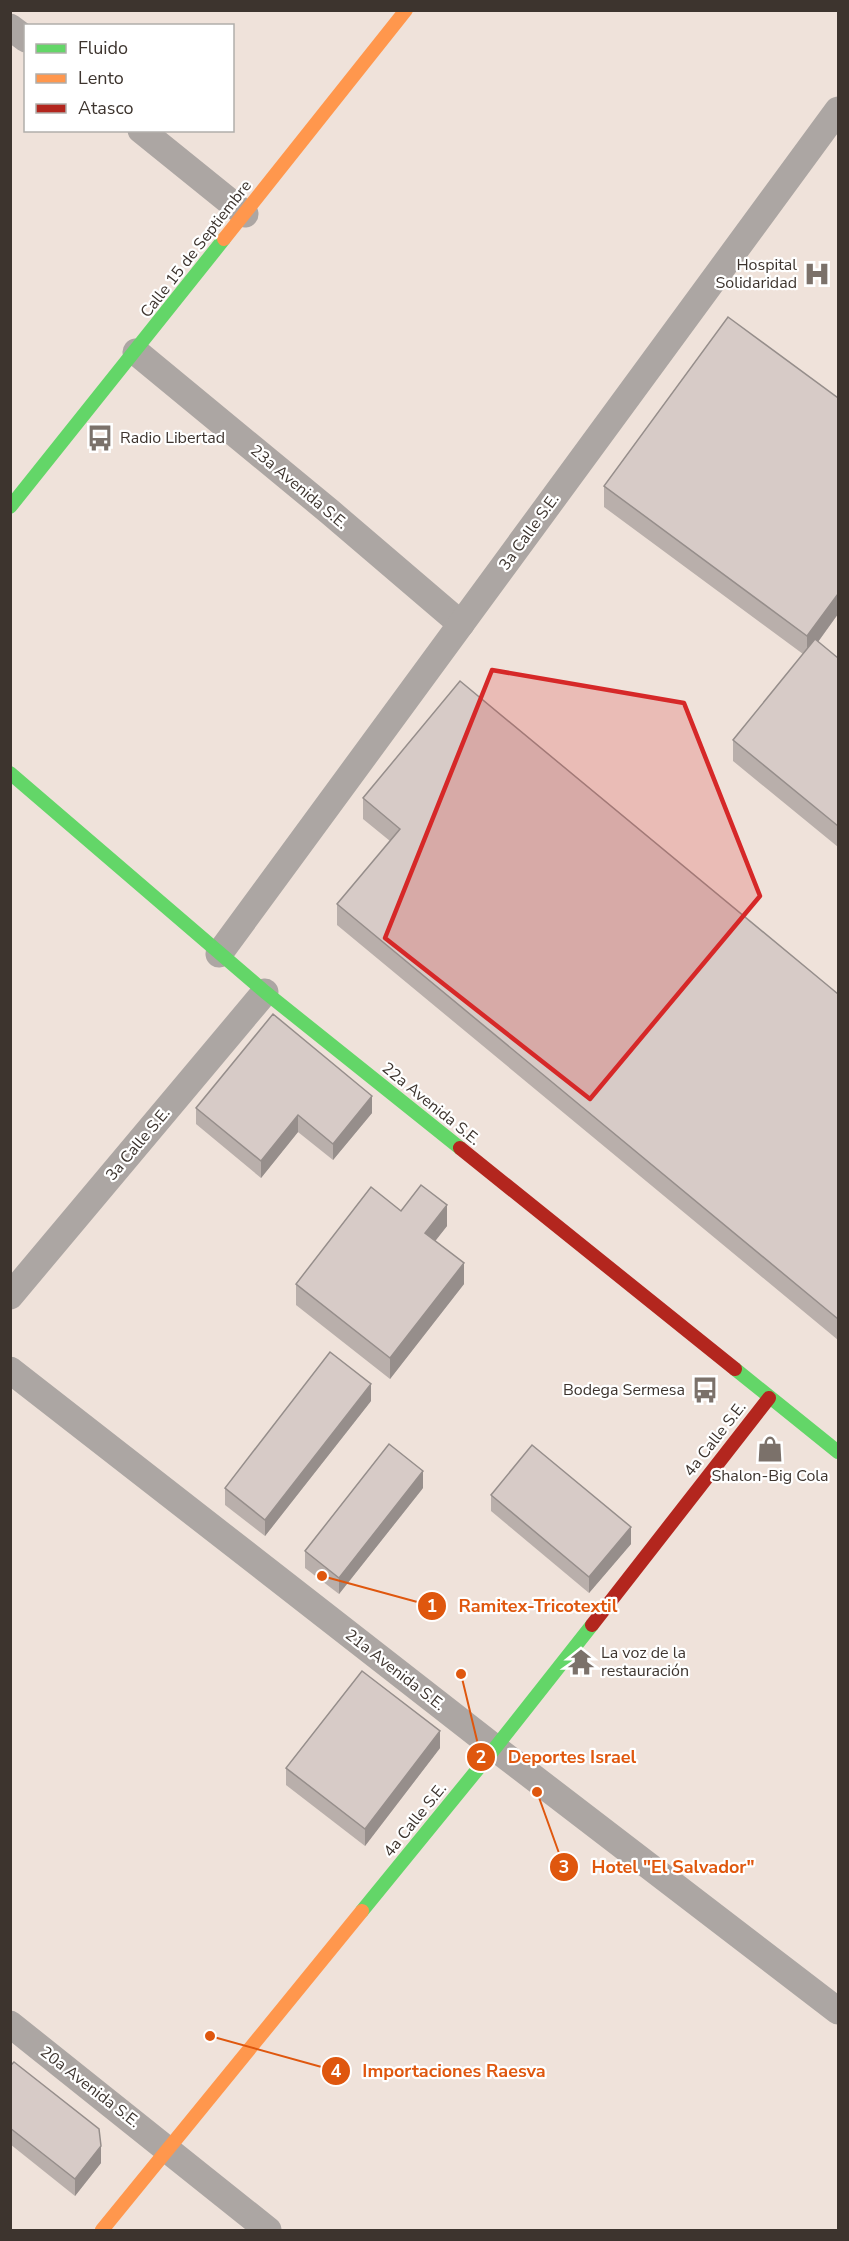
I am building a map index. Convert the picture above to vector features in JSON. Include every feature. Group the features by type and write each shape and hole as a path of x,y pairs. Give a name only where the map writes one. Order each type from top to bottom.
{"street":[{"name":"Calle 15 de Septiembre","path":"10,507 136,352 406,10"},
{"path":"10,27 24,38"},
{"name":"3a Calle S.E.","path":"219,954 838,110"},
{"path":"143,132 245,214"},
{"name":"23a Avenida S.E.","path":"136,352 330,512 461,624"},
{"name":"22a Avenida S.E.","path":"10,772 265,992 838,1452"},
{"name":"3a Calle S.E.","path":"10,1296 265,992"},
{"name":"21a Avenida S.E.","path":"10,1370 495,1748 838,2011"},
{"name":"4a Calle S.E.","path":"102,2230 495,1748 769,1398"},
{"name":"20a Avenida S.E.","path":"10,2024 268,2230"}],"highlighted area":[{"path":"492,670 684,703 760,896 590,1099 385,938"}],"building":[{"path":"728,317 838,398 838,594 807,636 604,486"},
{"path":"815,639 838,658 838,826 733,740"},
{"path":"460,681 838,994 838,1319 337,904 400,829 363,798"},
{"path":"273,1014 372,1096 333,1144 298,1115 261,1161 196,1108"},
{"path":"421,1185 447,1205 425,1233 464,1263 390,1358 296,1284 371,1187 401,1211"},
{"path":"330,1352 371,1384 265,1520 225,1488"},
{"path":"389,1444 423,1471 339,1578 305,1551"},
{"path":"532,1445 631,1527 589,1577 491,1495"},
{"path":"362,1671 440,1731 365,1829 286,1768"},
{"path":"14,2062 99,2129 101,2146 75,2179 10,2128 10,2066"}],"traffic: fast":[{"path":"10,507 224,239"},
{"path":"10,773 265,992 460,1148"},
{"path":"735,1369 838,1452"},
{"path":"362,1911 592,1625"}],"traffic: slow":[{"path":"224,239 406,10"},
{"path":"102,2230 362,1911"}],"traffic: jam":[{"path":"460,1148 735,1369"},
{"path":"592,1625 769,1398"}],"place":[{"name":"Hospital Solidaridad","path":"817,274"},
{"name":"Radio Libertad","path":"100,438"},
{"name":"Bodega Sermesa","path":"705,1390"},
{"name":"Shalon-Big Cola","path":"770,1449"},
{"name":"Ramitex-Tricotextil","path":"322,1576"},
{"name":"La voz de la restauración","path":"581,1662"},
{"name":"Deportes Israel","path":"461,1674"},
{"name":"Hotel \"El Salvador\"","path":"537,1792"},
{"name":"Importaciones Raesva","path":"210,2036"}]}
